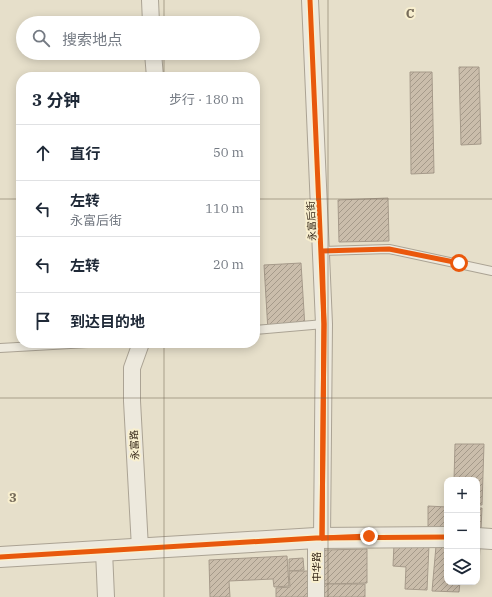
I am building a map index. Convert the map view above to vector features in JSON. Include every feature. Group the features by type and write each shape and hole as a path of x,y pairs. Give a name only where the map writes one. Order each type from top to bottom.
{"street":[{"path":"150,0 151,16"},
{"name":"永富后街","path":"310,0 324,324 319,538"},
{"path":"154,60 155,72"},
{"name":"永富路","path":"139,348 132,368 132,394 140,548"},
{"path":"0,557 319,538 444,537"},
{"name":"中华路","path":"316,597 319,538"},
{"path":"480,538 492,539"},
{"path":"104,550 106,597"}],"lane":[{"path":"322,251 389,249 492,271"},
{"path":"260,330 324,324"},
{"path":"0,348 16,347"}],"building":[{"path":"459,67 479,67 481,144 461,145"},
{"path":"410,72 432,72 434,173 411,174"},
{"path":"388,198 389,241 339,242 338,200"},
{"path":"301,263 305,328 268,331 264,265"},
{"path":"455,444 484,444 482,505 480,505 480,477 454,477"},
{"path":"428,506 444,507 444,529 428,528"},
{"path":"480,508 482,508 481,529"},
{"path":"394,544 429,545 427,590 405,589 406,567 393,566"},
{"path":"444,545 444,585 460,585 459,592 432,591 436,546"},
{"path":"367,549 367,583 324,584 324,550"},
{"path":"287,556 289,586 274,587 273,579 229,581 230,597 210,597 209,560"},
{"path":"303,558 304,570 289,571 289,559"},
{"path":"289,571 308,571 309,597 276,597 276,588 290,587"},
{"path":"324,584 365,584 365,597 324,597"}],"cycle path":[{"path":"310,0 324,324 322,538"},
{"path":"0,557 316,538 444,537"}],"route":[{"path":"369,536 322,538 324,324 322,251 371,248 389,249 459,263"}]}
